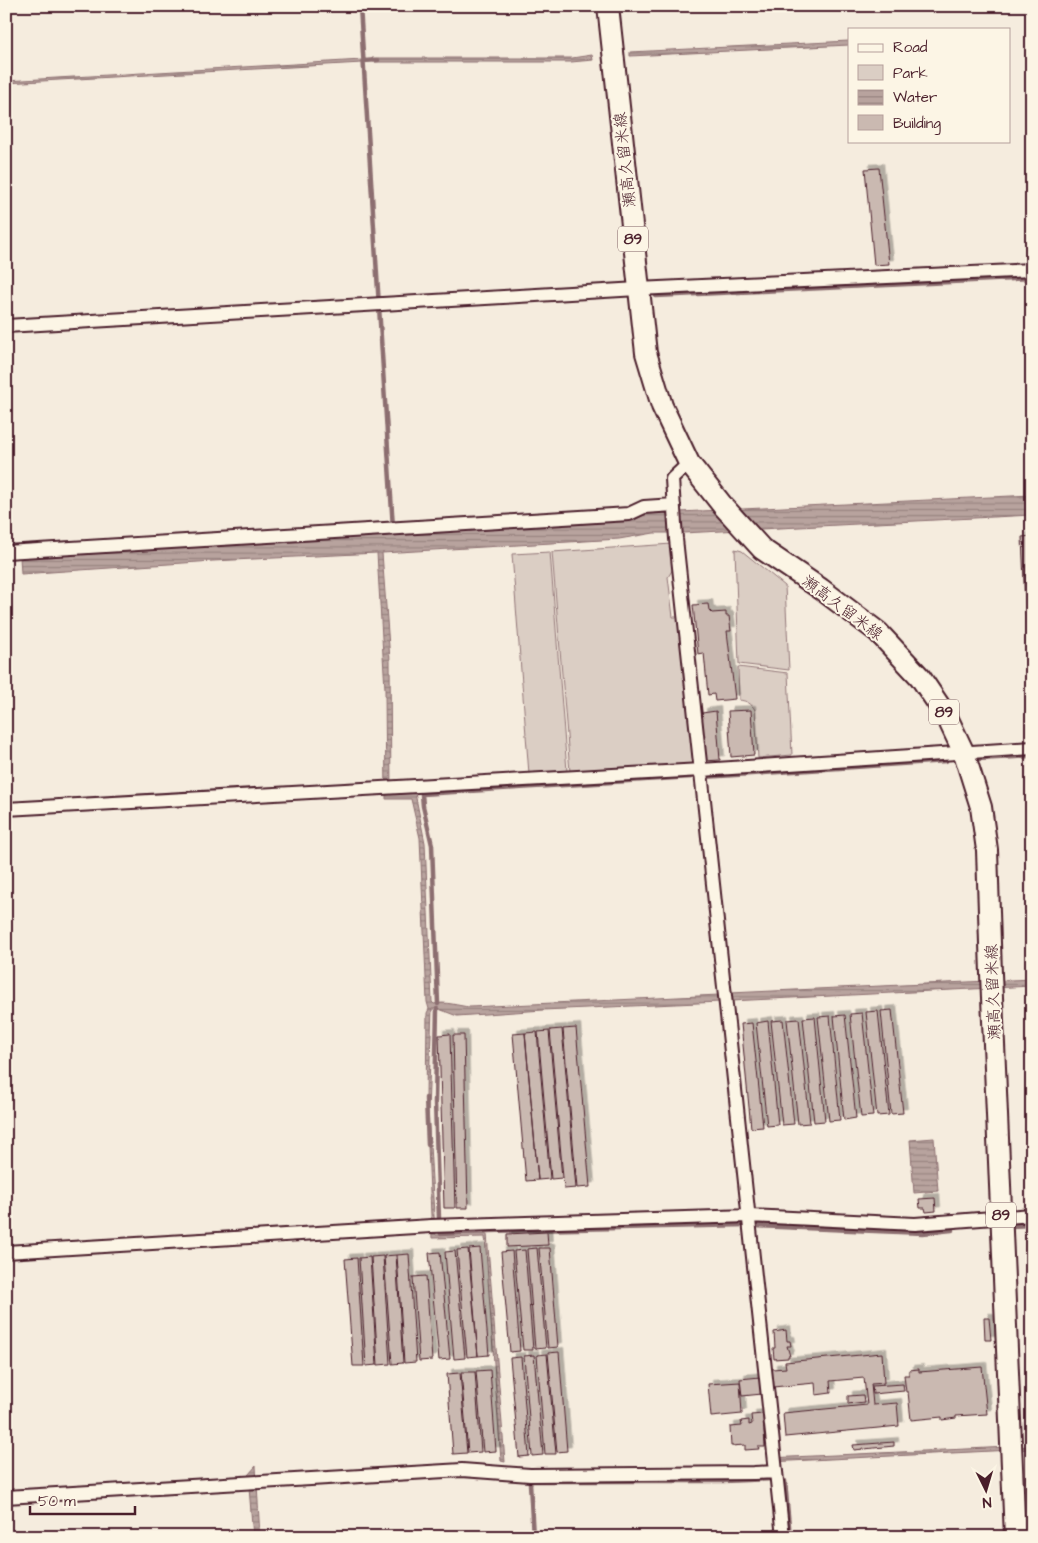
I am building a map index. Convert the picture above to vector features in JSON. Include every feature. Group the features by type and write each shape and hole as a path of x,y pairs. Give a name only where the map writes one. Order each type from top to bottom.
{"main road":[{"name":"瀬高久留米線","path":"608,6 646,353 662,406 689,463 746,532 762,548 878,632 920,676 947,717 964,753 981,807 987,850 1015,1537"}],"street":[{"path":"6,326 638,289 1032,270"},
{"path":"689,463 672,479 674,505 783,1537"},
{"path":"6,552 629,514 644,507 674,505"},
{"path":"6,809 701,770 1032,748"},
{"path":"6,1252 431,1226 749,1216 915,1224 1032,1215"},
{"path":"6,1497 462,1470 530,1475 776,1472"}],"green space":[{"path":"672,544 673,569 668,577 673,617 679,617 694,764 570,772 552,552"},
{"path":"735,549 742,551 785,586 789,670 739,664"},
{"path":"550,552 567,771 529,774 512,554"},
{"path":"738,667 788,673 792,755 758,758 755,710 748,703 739,700"}],"water":[{"path":"848,41 848,45 630,56 630,52"},
{"path":"592,55 593,60 571,62 373,62 372,58 572,58"},
{"path":"362,60 362,63 6,83 6,81"},
{"path":"1032,495 1032,515 683,533 680,512"},
{"path":"667,513 671,533 654,533 619,539 382,553 390,660 391,793 415,793 425,843 432,1002 434,1004 448,1003 470,1007 719,995 720,1002 457,1016 439,1009 432,1009 428,1110 435,1233 436,1235 487,1234 505,1462 501,1461 485,1237 432,1238 426,1100 427,1013 429,1009 427,1002 420,838 411,799 386,799 385,689 377,553 213,561 21,574 20,557 634,520 646,514"},
{"path":"1032,979 1032,986 731,1001 730,993"},
{"path":"934,1138 938,1191 914,1193 910,1140"},
{"path":"1032,1446 1032,1449 770,1462 769,1458"},
{"path":"256,1466 260,1537 253,1537 248,1475"}],"building":[{"path":"879,168 889,264 874,265 865,169"},
{"path":"1032,536 1032,743 1031,743 1022,537"},
{"path":"708,604 709,610 712,613 726,612 726,616 729,616 731,631 727,631 735,699 715,701 714,694 708,695 704,653 698,654 693,605"},
{"path":"751,710 754,755 731,757 728,711"},
{"path":"716,711 720,760 704,761 702,713"},
{"path":"892,1010 903,1113 891,1114 881,1011"},
{"path":"878,1011 889,1115 877,1116 866,1012"},
{"path":"862,1013 873,1116 861,1117 850,1014"},
{"path":"845,1015 856,1118 844,1120 834,1016"},
{"path":"830,1016 840,1120 829,1121 818,1017"},
{"path":"815,1017 825,1121 814,1122 803,1018"},
{"path":"799,1019 810,1123 798,1124 787,1020"},
{"path":"783,1020 794,1124 782,1125 771,1021"},
{"path":"768,1021 778,1125 767,1126 756,1023"},
{"path":"752,1023 763,1127 751,1128 741,1024"},
{"path":"576,1028 590,1187 577,1188 563,1029"},
{"path":"562,1029 576,1188 564,1189 550,1030"},
{"path":"549,1031 562,1178 551,1179 538,1032"},
{"path":"537,1032 550,1179 538,1180 525,1033"},
{"path":"525,1033 538,1180 526,1181 513,1034"},
{"path":"450,1034 455,1208 444,1208 439,1035"},
{"path":"453,1035 464,1035 468,1208 457,1208"},
{"path":"935,1198 936,1211 926,1212 925,1208 920,1208 919,1199"},
{"path":"547,1232 548,1245 507,1247 507,1234"},
{"path":"480,1248 489,1355 478,1356 469,1249"},
{"path":"537,1248 546,1348 535,1349 527,1249"},
{"path":"539,1248 550,1248 558,1347 548,1348"},
{"path":"468,1249 478,1356 467,1357 457,1250"},
{"path":"525,1250 533,1350 523,1350 514,1251"},
{"path":"455,1251 465,1358 454,1359 445,1252"},
{"path":"512,1251 520,1351 510,1352 501,1252"},
{"path":"440,1252 450,1359 439,1360 429,1253"},
{"path":"409,1254 416,1362 404,1363 397,1255"},
{"path":"396,1255 403,1363 392,1364 384,1256"},
{"path":"383,1256 390,1364 378,1365 371,1257"},
{"path":"370,1257 377,1365 366,1366 359,1258"},
{"path":"357,1258 364,1366 353,1366 345,1259"},
{"path":"426,1276 432,1360 419,1361 413,1277"},
{"path":"984,1318 989,1318 991,1340 985,1340"},
{"path":"786,1330 787,1341 790,1341 791,1346 787,1346 790,1356 788,1358 774,1359 774,1332"},
{"path":"559,1352 567,1451 557,1452 548,1353"},
{"path":"882,1353 884,1383 871,1384 873,1405 897,1403 899,1426 785,1437 783,1413 867,1405 864,1378 830,1381 831,1393 816,1395 815,1383 773,1387 772,1369 786,1368 785,1362"},
{"path":"547,1354 556,1454 545,1454 537,1355"},
{"path":"534,1355 543,1455 532,1456 524,1356"},
{"path":"521,1357 529,1456 519,1457 510,1358"},
{"path":"982,1367 987,1414 956,1416 956,1418 942,1420 942,1417 911,1420 904,1375 909,1375 909,1370 919,1369 919,1372"},
{"path":"490,1370 496,1451 483,1452 476,1371"},
{"path":"461,1372 475,1372 481,1452 468,1453"},
{"path":"460,1373 467,1453 453,1454 447,1374"},
{"path":"760,1377 762,1394 742,1396 740,1379"},
{"path":"740,1382 742,1414 711,1417 708,1384"},
{"path":"903,1384 904,1391 873,1394 872,1386"},
{"path":"863,1395 864,1402 848,1404 848,1396"},
{"path":"763,1414 765,1447 745,1450 745,1445 731,1446 730,1427 742,1426 741,1421 749,1420 749,1425 752,1424 751,1415"},
{"path":"894,1442 894,1446 854,1450 853,1445"}],"waterway":[{"path":"360,6 393,528"},
{"path":"364,61 378,60"},
{"path":"656,296 1032,278"},
{"path":"978,759 1032,756"},
{"path":"704,777 946,761"},
{"path":"438,1004 432,845 422,794 691,777"},
{"path":"437,1009 435,1102 441,1234 489,1231 746,1225"},
{"path":"426,1098 428,1145"},
{"path":"1011,1226 1032,1225"},
{"path":"755,1226 923,1233 952,1230"},
{"path":"533,1537 530,1483 532,1481 724,1481 773,1479"},
{"path":"785,1481 790,1537"}]}
